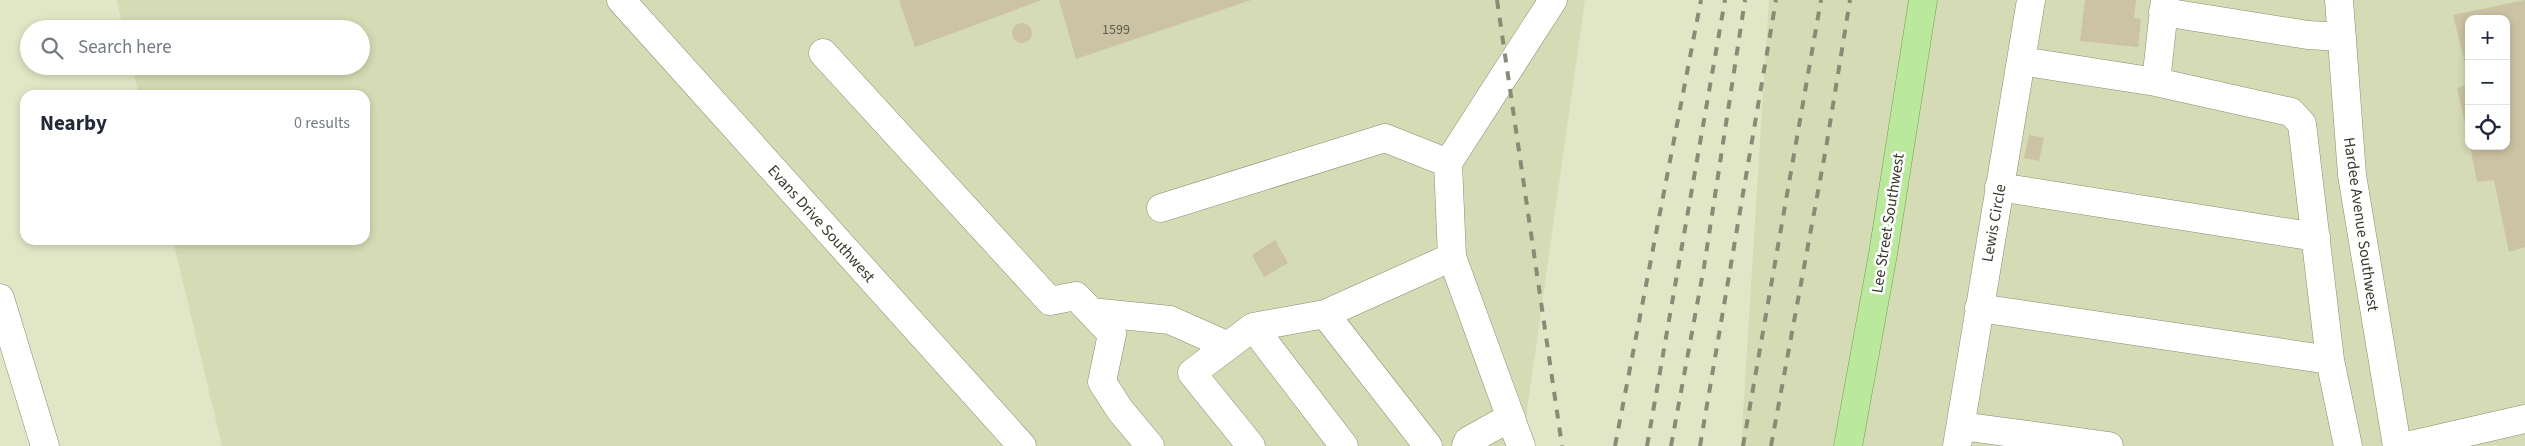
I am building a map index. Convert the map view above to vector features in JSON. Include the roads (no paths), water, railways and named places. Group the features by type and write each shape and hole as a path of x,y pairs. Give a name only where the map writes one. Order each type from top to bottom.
{"main road":[{"name":"Lee Street Southwest","path":"1848,446 1883,254 1923,0"}],"street":[{"name":"Evans Drive Southwest","path":"622,0 1022,446"},
{"path":"1521,446 1452,257 1448,163 1553,0"},
{"name":"Lewis Circle","path":"1959,436 2031,0"},
{"name":"Hardee Avenue Southwest","path":"2339,0 2352,175 2397,446"},
{"path":"2156,82 2164,6 2308,36 2342,37"},
{"path":"823,53 1050,301 1076,296 1112,334 1102,382 1120,410 1150,446"},
{"path":"2021,61 2156,82 2291,112 2302,124 2330,360 2348,446"},
{"path":"1161,208 1385,138 1448,163"},
{"path":"1999,187 2316,236"},
{"path":"1252,446 1192,373 1253,327 1325,314 1452,257"},
{"path":"0,298 46,446"},
{"path":"1979,308 2330,360"},
{"path":"1091,312 1170,320 1226,346"},
{"path":"1325,314 1428,446"},
{"path":"1253,327 1344,446"},
{"path":"1466,446 1468,441 1511,417"},
{"path":"2407,446 2525,419"},
{"path":"1959,436 2109,446"}],"railway":[{"path":"1497,0 1562,446"},
{"path":"1615,446 1701,0"},
{"path":"1647,446 1725,0"},
{"path":"1671,446 1704,267 1745,0"},
{"path":"1700,446 1776,0"},
{"path":"1743,446 1821,0"},
{"path":"1771,446 1826,148 1850,0"}]}
